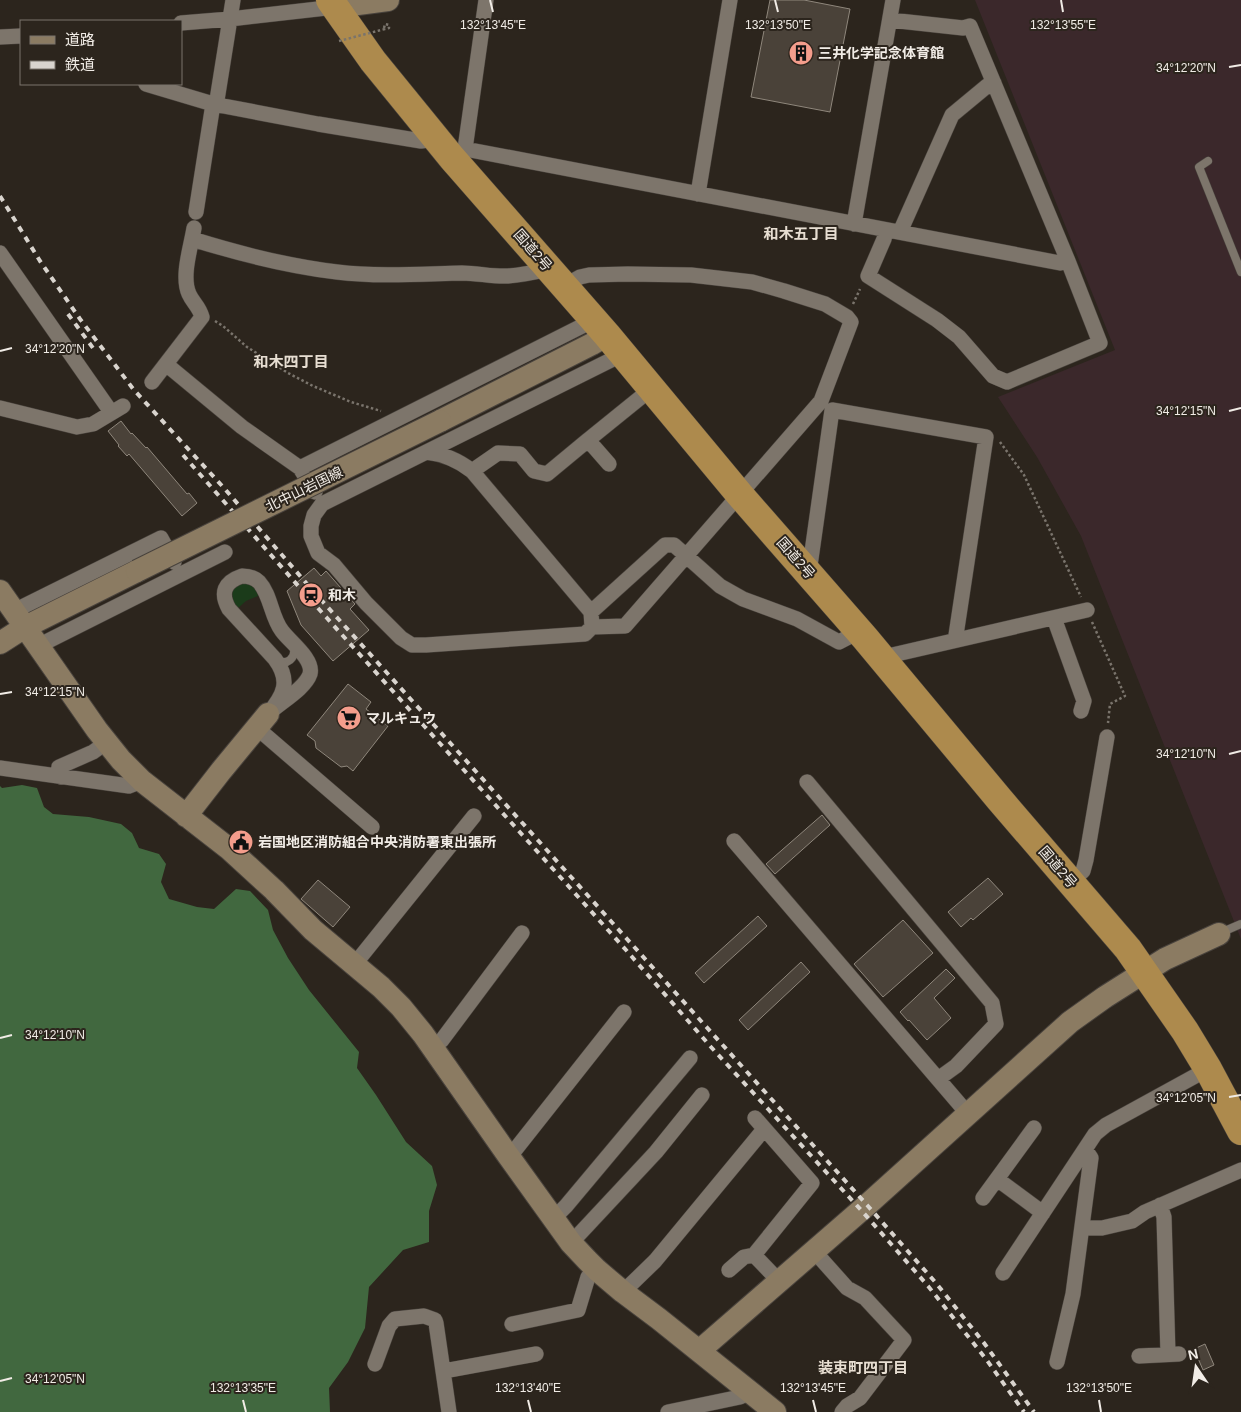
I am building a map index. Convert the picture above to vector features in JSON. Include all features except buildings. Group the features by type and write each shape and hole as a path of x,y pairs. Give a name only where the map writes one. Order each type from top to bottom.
{"highway":[{"name":"国道2号","path":"332,3 373,61 451,149 740,495 860,631 1000,800 1128,949 1185,1031 1208,1069 1241,1131"}],"street":[{"path":"196,212 213,104 217,100 233,0"},
{"path":"451,149 486,0"},
{"path":"698,194 730,0"},
{"path":"854,224 893,0"},
{"path":"182,23 230,19 332,3 388,14"},
{"path":"890,20 963,28 970,26 994,83 1068,261 1100,343 1007,382 993,376 959,337 937,320 868,276 884,239 893,231 952,115 987,86 994,83"},
{"path":"0,37 20,36"},
{"path":"149,85 213,104 421,141 451,149 1060,263 1068,261"},
{"path":"152,382 167,365 202,317 200,309 189,294 185,279 193,234 242,255 278,263 338,272 392,274 468,273 506,276 530,274 557,277 628,274 691,275 752,282 825,304 847,317 850,322 821,401 625,626 591,619 472,471 462,463 441,454 426,452"},
{"path":"0,253 38,310 117,409 93,424 77,427 0,408"},
{"path":"300,468 394,421 608,336"},
{"path":"608,336 426,452 322,504 314,515 311,526 311,536 318,553 334,565 366,603 400,638 412,645 585,634 591,619 665,546 674,545 720,586 743,599 797,619 840,642 860,631"},
{"name":"北中山岩国線","path":"0,643 20,619 137,572 608,336"},
{"path":"167,365 242,427 300,468 322,504"},
{"path":"472,471 498,453 520,454 534,471 547,474 651,389"},
{"path":"809,573 832,410 986,437 956,635 957,640"},
{"path":"588,440 609,464"},
{"path":"20,619 161,538 180,574"},
{"path":"38,646 225,552"},
{"path":"186,816 262,721 282,696 284,676 281,667 229,609 225,602 224,593 227,585 233,578 242,576 250,576 258,581 263,588 278,625 306,657 310,665 310,674 305,681 262,721"},
{"path":"0,591 107,742 142,781 228,848 314,930 381,987 401,1007 432,1047 572,1243 597,1270 775,1412"},
{"path":"883,660 888,656 1087,610"},
{"path":"1054,618 1084,701 1081,711"},
{"path":"262,721 372,828"},
{"path":"1071,881 1082,871 1086,860 1107,737"},
{"path":"61,778 59,767 93,752 107,742"},
{"path":"0,768 61,778 130,786 142,781"},
{"path":"807,782 992,1003 996,1024 956,1066 938,1079"},
{"path":"354,965 474,816"},
{"path":"734,841 968,1114"},
{"path":"432,1047 442,1040 522,933"},
{"path":"701,1352 707,1344 1070,1022 1165,959 1219,934"},
{"path":"507,1154 515,1150 624,1012"},
{"path":"554,1218 690,1058"},
{"path":"1003,1273 1095,1134 1106,1125 1208,1069"},
{"path":"572,1243 656,1152 702,1096"},
{"path":"729,1270 744,1257 754,1255 812,1183 755,1118"},
{"path":"983,1198 1034,1128"},
{"path":"624,1292 655,1261 765,1130"},
{"path":"1057,1362 1073,1294 1082,1228 1091,1158 1085,1149"},
{"path":"1082,1228 1102,1228 1132,1221 1160,1205 1241,1170"},
{"path":"997,1179 1043,1213"},
{"path":"1139,1356 1173,1354 1164,1217 1160,1205"},
{"path":"814,1251 847,1288 865,1298 904,1340 860,1398 847,1406 842,1412"},
{"path":"754,1255 779,1281"},
{"path":"512,1324 578,1310 588,1278 597,1270"},
{"path":"375,1364 389,1326 396,1319 424,1316 435,1320 449,1412"},
{"path":"444,1371 536,1354"},
{"path":"668,1412 740,1397 751,1392"}],"lane":[{"path":"1208,161 1199,167 1241,272"},
{"path":"275,659 282,662 289,661 294,657 296,650 293,643"},
{"path":"1219,934 1241,924"}],"path":[{"path":"339,42 388,29 390,26 389,25 388,24 385,24 383,26 385,29 388,29 389,26 388,14"},
{"path":"847,317 868,276"},
{"path":"202,317 211,319 223,326 247,347 288,373 343,399 392,416 394,421"},
{"path":"986,437 996,438 1003,444 1024,475 1125,696 1110,704 1107,737"}],"shaded area":[{"path":"975,0 1241,0 1241,939 1081,536 1037,457 998,397 1115,350"}],"green space":[{"path":"245,583 254,587 258,596 246,601 236,610 232,597 233,590 235,587"},
{"path":"22,785 37,788 44,807 53,814 89,817 121,824 132,833 139,848 159,854 166,864 161,882 169,899 197,907 214,909 236,889 250,891 268,910 273,930 288,958 309,990 359,1052 357,1068 406,1142 432,1166 437,1185 429,1211 429,1242 403,1250 369,1287 365,1328 348,1362 329,1388 330,1412 0,1412 0,786 2,788"}],"railway":[{"path":"0,196 40,261 80,319 134,390 936,1283 984,1343 1034,1412"},
{"path":"68,314 93,348"},
{"path":"183,455 711,1047 928,1286 986,1359 1024,1412"}],"place":[{"name":"三井化学記念体育館","path":"801,53"},
{"name":"和木","path":"311,595"},
{"name":"マルキュウ","path":"349,718"},
{"name":"岩国地区消防組合中央消防署東出張所","path":"241,842"}],"district":[{"name":"和木五丁目","path":"801,233"},
{"name":"和木四丁目","path":"291,361"},
{"name":"装束町四丁目","path":"863,1367"}]}
